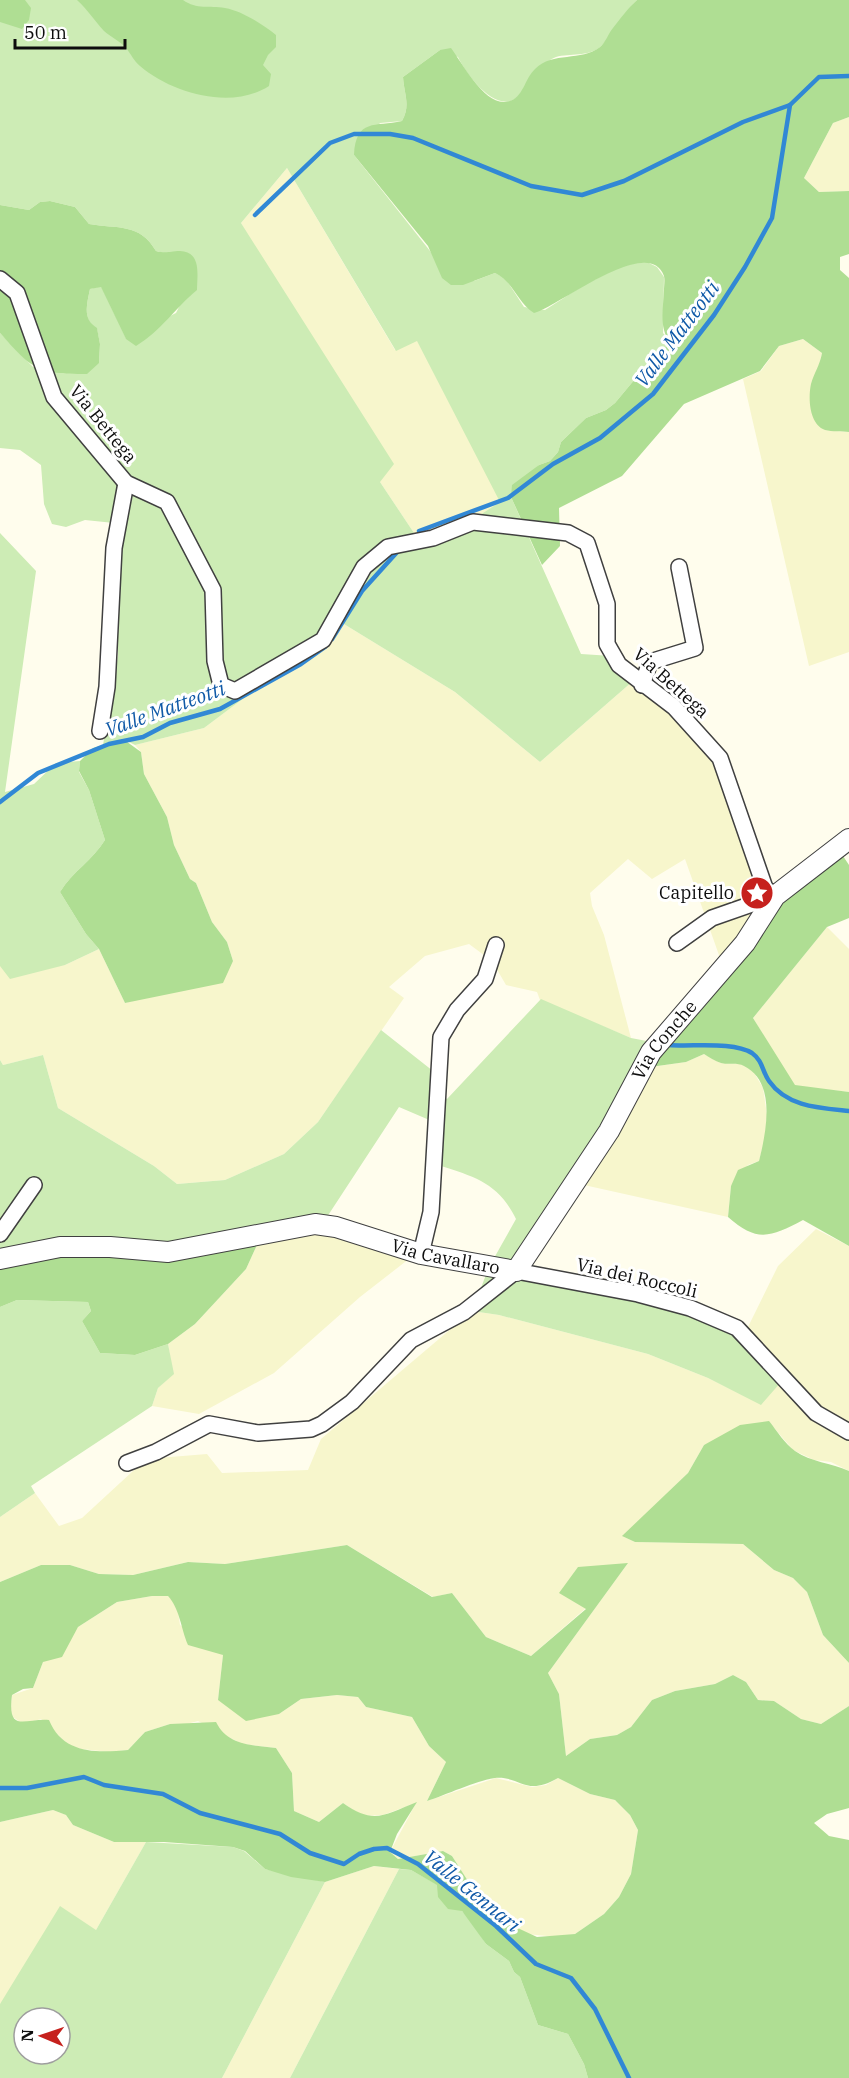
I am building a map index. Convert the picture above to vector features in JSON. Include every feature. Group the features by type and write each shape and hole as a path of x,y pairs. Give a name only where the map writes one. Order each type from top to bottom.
{"street":[{"name":"Via Bettega","path":"0,279 17,293 54,397 126,483 167,502 213,590 215,661 221,685 235,691 323,640 364,567 388,547 433,538 472,522 568,533 587,543 607,604 607,644 619,665 642,685 674,707 720,758 765,888 775,896"},
{"path":"100,731 107,687 114,548 126,483"},
{"path":"642,685 650,662 695,648 679,567"},
{"name":"Via Conche","path":"516,1271 609,1131 651,1052 745,943 775,896 849,839"},
{"path":"677,944 712,918 775,896"},
{"path":"421,1254 431,1212 441,1036 457,1010 485,979 495,945"},
{"path":"0,1234 34,1185"},
{"name":"Via Cavallaro","path":"0,1259 60,1246 168,1252 315,1224 336,1227 421,1254 516,1271"},
{"name":"Via Cavallaro","path":"127,1463 156,1452 208,1424 258,1433 311,1429 322,1424 352,1402 411,1340 464,1312 516,1271"},
{"name":"Via dei Roccoli","path":"516,1271 638,1294 690,1308 737,1328 816,1413 849,1432"}],"green space":[{"path":"0,0 637,0 600,47 590,52 552,59 532,73 519,96 507,102 490,96 467,73 458,57 440,50 403,77 407,105 402,121 380,123 354,155 434,256 474,281 495,273 505,278 524,307 545,310 584,285 625,264 647,262 657,267 664,277 663,333 671,343 645,367 615,403 606,410 586,418 561,442 558,452 550,461 539,465 511,497 581,654 612,656 633,681 540,762 455,692 339,621 276,674 204,728 135,745 123,739 103,745 118,656 114,523 85,520 66,527 52,524 44,504 41,465 20,450 0,448 0,333 33,367 99,363 100,344 97,329 87,316 90,289 101,286 126,338 176,313 181,303 196,290 168,254 156,251 150,242 135,231 89,224 75,207 50,201 40,202 29,210 0,205","holes":["287,168 396,351 417,341 500,502 463,526 420,542 380,482 394,464 241,223"]},
{"path":"0,0 25,0 31,8 29,20 22,29 0,22"},
{"path":"77,0 183,0 198,6 225,8 238,12 258,22 276,35 276,47 268,55 263,65 271,74 269,86 238,97 221,98 203,96 169,84 140,66 126,48 104,31"},
{"path":"637,0 849,0 849,117 833,123 804,178 819,192 849,191 849,254 840,257 840,270 849,278 849,432 825,430 820,427 813,416 810,390 822,353 803,339 779,346 760,371 684,404 622,476 559,508 560,546 542,565 511,497 512,485 539,465 550,461 558,452 561,442 586,418 606,410 615,403 645,367 670,343 663,325 664,276 655,265 641,263 623,267 534,313 506,281 495,273 463,285 451,285 442,278 428,246 354,155 356,143 359,135 369,126 402,121 407,105 403,77 440,50 451,48 474,81 489,97 497,101 511,101 520,94 531,73 542,64 558,58 592,52 600,47 621,17"},
{"path":"849,117 849,191 819,192 804,178 833,123"},
{"path":"287,168 395,350 417,340 501,502 463,526 420,542 380,482 241,223"},
{"path":"50,201 75,207 89,224 135,231 150,242 156,251 187,252 192,255 197,265 197,290 153,333 136,346 126,339 101,287 90,289 87,316 97,328 100,344 99,363 87,374 57,373 37,367 20,355 0,333 0,205 29,210 40,202"},
{"path":"803,339 822,353 812,382 811,409 825,430 849,432 849,652 809,666 743,379 761,371 779,346"},
{"path":"0,533 36,571 5,792 34,784 56,763 80,761 79,772 89,790 105,840 60,892 86,934 99,949 65,965 10,979 0,966"},
{"path":"339,621 455,692 540,762 633,681 676,711 712,753 770,896 720,958 685,859 652,879 628,859 590,893 592,906 604,935 631,1038 540,1000 537,992 506,985 492,961 469,944 425,956 389,987 404,998 318,1122 284,1154 225,1180 177,1184 154,1166 58,1108 43,1055 3,1065 0,1060 0,966 65,965 99,949 125,1003 146,997 233,961 227,942 212,922 196,883 190,879 174,845 167,817 144,774 141,752 135,745 204,728 276,674"},
{"path":"123,739 141,752 144,774 167,817 174,845 190,879 196,883 212,922 227,942 233,961 223,983 125,1003 99,949 86,934 60,892 105,840 89,790 79,771 80,761 93,748"},
{"path":"837,847 849,865 849,918 827,927 753,1018 795,1085 849,1092 849,1246 803,1220 764,1235 747,1231 728,1217 731,1186 738,1170 759,1161 764,1137 765,1096 754,1074 744,1066 721,1063 704,1054 686,1062 643,1068 720,958 770,896"},
{"path":"827,927 849,949 849,1092 794,1086 753,1018"},
{"path":"541,999 631,1038 657,1043 514,1266 747,1329 788,1374 761,1405 708,1378 648,1354 499,1315 472,1311 489,1267 516,1219 502,1198 485,1183 441,1166 434,1122 399,1107 325,1220 261,1236 0,1263 0,1060 3,1065 43,1055 58,1108 154,1166 177,1184 225,1180 284,1154 318,1122 381,1030 433,1071 435,1091 447,1099"},
{"path":"704,1054 721,1063 742,1064 753,1071 763,1088 767,1115 766,1134 759,1161 748,1165 731,1186 728,1217 575,1183 643,1068 686,1062"},
{"path":"325,1220 423,1248 360,1297 274,1373 199,1414 152,1406 158,1388 173,1374 168,1344 195,1324 246,1269 261,1236"},
{"path":"816,1229 849,1246 849,1471 831,1462 814,1460 793,1450 769,1422 704,1445 688,1473 623,1536 635,1542 743,1544 774,1570 793,1578 807,1592 823,1635 849,1663 849,1706 821,1724 801,1719 774,1701 758,1700 746,1682 733,1675 715,1684 675,1691 652,1700 631,1727 617,1735 590,1739 566,1756 559,1694 548,1673 628,1563 586,1608 531,1656 486,1637 452,1593 433,1597 347,1545 225,1564 188,1562 133,1575 99,1574 70,1565 41,1565 0,1582 0,1517 35,1493 59,1526 82,1518 146,1459 207,1454 222,1473 308,1470 321,1439 472,1311 499,1315 648,1354 708,1378 761,1404 747,1329 778,1266"},
{"path":"261,1236 246,1269 195,1324 168,1344 135,1355 100,1353 82,1321 91,1311 88,1302 17,1300 0,1307 0,1263"},
{"path":"17,1300 88,1302 91,1311 82,1321 100,1353 135,1355 168,1344 174,1374 158,1388 152,1406 31,1486 35,1493 0,1517 0,1307"},
{"path":"769,1421 795,1451 808,1458 849,1471 849,1663 823,1635 807,1592 793,1578 774,1570 743,1544 635,1542 622,1536 688,1473 704,1445 740,1425"},
{"path":"347,1545 432,1597 452,1593 486,1637 531,1656 586,1609 559,1593 578,1567 628,1563 548,1673 559,1694 566,1756 590,1739 617,1735 631,1727 652,1700 675,1691 715,1684 733,1675 746,1682 758,1700 774,1701 801,1719 821,1724 849,1706 849,1808 827,1814 814,1823 829,1836 849,1840 849,2078 588,2078 584,2064 568,2034 538,2025 520,1977 514,1972 509,1961 486,1944 462,1911 448,1909 438,1897 437,1885 411,1870 374,1866 325,1882 291,1877 265,1869 245,1851 233,1847 164,1842 114,1842 73,1825 66,1815 53,1810 0,1822 0,1582 41,1565 70,1565 99,1574 133,1575 188,1562 225,1564","holes":["152,1596 168,1596 178,1613 188,1645 223,1655 218,1700 246,1721 279,1714 301,1699 337,1695 358,1697 366,1707 412,1717 429,1746 446,1762 427,1801 495,1778 504,1778 531,1786 538,1786 558,1778 590,1794 615,1800 630,1815 638,1830 631,1874 619,1897 604,1914 575,1934 537,1937 498,1919 475,1892 452,1856 443,1851 398,1859 390,1852 397,1834 417,1802 379,1816 363,1814 343,1803 319,1822 294,1811 292,1773 276,1748 250,1745 234,1740 227,1736 216,1722 170,1724 145,1732 128,1750 93,1751 82,1749 63,1739 49,1720 15,1720 11,1707 12,1695 23,1689 33,1688 43,1662 62,1657 78,1627 117,1602"]},
{"path":"152,1596 168,1596 177,1605 180,1625 223,1655 218,1700 279,1714 301,1699 337,1695 358,1697 366,1707 412,1717 429,1746 446,1762 427,1801 496,1778 532,1787 546,1785 558,1778 590,1794 615,1800 630,1815 638,1830 631,1874 619,1897 604,1914 575,1934 558,1937 526,1934 511,1923 498,1919 475,1892 452,1856 443,1851 398,1859 390,1852 416,1803 383,1815 362,1816 343,1803 319,1822 294,1811 292,1773 276,1748 242,1744 198,1721 183,1725 170,1724 145,1732 128,1750 109,1752 72,1748 41,1719 28,1723 20,1722 13,1717 10,1711 12,1695 33,1688 43,1662 78,1627 117,1602"},
{"path":"53,1810 66,1815 73,1825 114,1842 146,1842 96,1930 0,2004 0,1822"},
{"path":"146,1842 233,1847 244,1851 265,1869 325,1882 222,2078 0,2078 0,2004 60,1906 96,1930"},
{"path":"374,1866 399,1869 290,2078 222,2078 325,1882"},
{"path":"399,1869 411,1870 438,1885 472,1922 486,1944 509,1961 514,1972 520,1977 538,2025 568,2034 584,2064 588,2078 290,2078"}],"waterway":[{"name":"Valle Matteotti","path":"255,215 330,143 354,134 390,134 413,138 531,186 582,195 624,181 743,122 790,105 819,77 849,76"},
{"name":"Valle Matteotti","path":"419,531 508,498 553,464 600,438 653,394 714,315 745,267 772,218 790,105"},
{"name":"Valle Matteotti","path":"332,639 362,591 399,550"},
{"name":"Valle Matteotti","path":"0,802 38,773 109,744 143,737 170,723 220,709 301,664 325,647"},
{"path":"669,1045 723,1046 744,1049 756,1056 769,1081 785,1096 805,1105 849,1111"},
{"name":"Valle Gennari","path":"0,1788 27,1788 84,1777 104,1785 163,1794 200,1813 280,1834 310,1853 344,1864 359,1854 387,1848 418,1864 496,1926 536,1964 571,1978 595,2009 629,2078"}],"place":[{"name":"Capitello","path":"757,893"}]}
